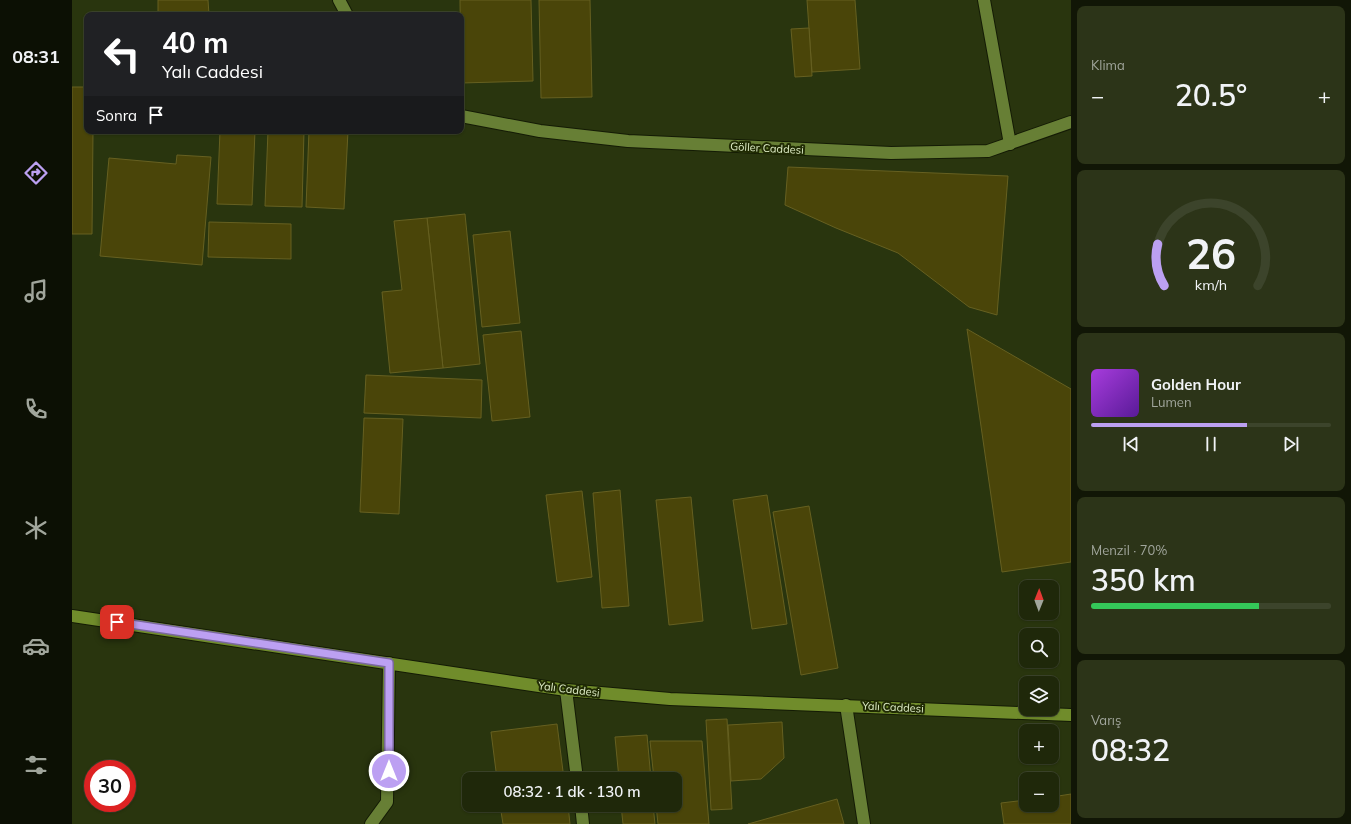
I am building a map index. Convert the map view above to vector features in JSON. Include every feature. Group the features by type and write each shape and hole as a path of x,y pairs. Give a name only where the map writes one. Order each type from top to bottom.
{"street":[{"path":"339,0 345,12"},
{"path":"984,0 1010,144"},
{"name":"Göller Caddesi","path":"464,117 540,131 628,141 891,153 988,151 1071,122"},
{"name":"Yalı Caddesi","path":"72,616 566,690 670,699 1071,715"},
{"path":"372,824 387,802 389,771 389,663"},
{"path":"566,690 576,772"},
{"path":"846,705 864,824"},
{"path":"582,812 583,824"}],"building":[{"path":"158,0 208,0 209,12 158,12"},
{"path":"460,0 531,0 533,81 464,83 464,12 460,12"},
{"path":"539,0 590,0 592,97 541,98"},
{"path":"807,0 855,0 860,69 812,72"},
{"path":"809,28 812,76 795,77 791,29"},
{"path":"72,87 84,87 84,134 93,134 92,234 72,234"},
{"path":"220,134 255,134 252,205 217,204"},
{"path":"268,134 304,134 302,207 265,206"},
{"path":"309,134 348,134 344,209 306,207"},
{"path":"177,155 211,157 202,265 100,256 109,158 176,164"},
{"path":"788,167 1008,176 997,315 969,307 898,253 836,228 785,205"},
{"path":"465,214 480,364 443,368 427,218"},
{"path":"427,218 443,368 390,373 382,292 402,290 394,221"},
{"path":"209,222 291,224 291,259 208,257"},
{"path":"510,231 520,323 482,327 473,235"},
{"path":"967,329 1071,389 1071,562 1002,572"},
{"path":"521,331 530,417 492,421 483,335"},
{"path":"366,375 482,380 481,418 364,413"},
{"path":"364,418 403,419 399,514 360,512"},
{"path":"620,490 629,606 602,608 593,493"},
{"path":"582,491 592,577 557,582 546,495"},
{"path":"767,495 787,624 752,629 733,500"},
{"path":"691,497 703,621 669,625 656,500"},
{"path":"809,506 838,668 801,675 773,512"},
{"path":"727,719 732,809 711,810 706,720"},
{"path":"782,722 784,758 761,779 731,781 728,725"},
{"path":"557,724 563,772 496,772 491,732"},
{"path":"647,735 650,772 618,772 615,737"},
{"path":"650,741 702,741 709,824 658,824 657,812 682,812 682,772 653,772"},
{"path":"1071,794 1071,824 1004,824 1001,803 1019,801 1019,812 1059,812 1059,796"},
{"path":"837,799 844,824 748,824"},
{"path":"501,812 569,812 570,824 503,824"},
{"path":"622,812 654,812 655,824 623,824"}],"route":[{"path":"117,622 389,663 389,771"}]}
